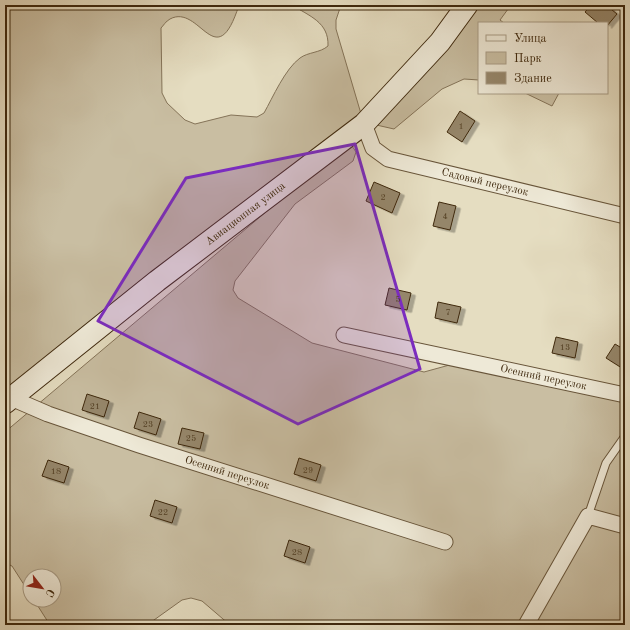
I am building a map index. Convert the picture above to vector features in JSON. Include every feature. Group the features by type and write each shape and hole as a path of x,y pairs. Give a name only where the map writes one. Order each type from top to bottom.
{"street":[{"name":"Авиационная улица","path":"8,401 157,281 364,124 440,42 467,5"},
{"name":"Садовый переулок","path":"364,124 373,148 388,159 625,216"},
{"name":"Осенний переулок","path":"344,336 625,395"},
{"name":"Осенний переулок","path":"8,401 139,445 445,542"},
{"path":"526,625 588,516 625,526"}],"lane":[{"path":"588,516 606,463 625,436"}],"highlighted area":[{"path":"355,144 420,369 298,424 98,321 186,178"}],"green space":[{"path":"5,5 239,5 231,26 223,35 215,37 190,20 181,17 170,19 161,28 162,93 167,103 185,120 195,124 231,115 257,117 264,113 289,69 303,56 328,46 325,31 322,25 311,16 292,5 341,5 336,20 336,29 364,124 5,406"},
{"path":"474,5 511,5 500,20 503,22 478,22 478,80 464,79 442,89 394,129 372,124"},
{"path":"527,94 558,94 552,106"},
{"path":"352,146 356,152 353,161 295,204 235,281 233,290 238,298 312,343 424,372 464,361 625,395 625,625 230,625 202,601 191,598 182,600 147,625 50,625 39,608 62,608 62,568 22,568 22,582 12,566 5,563 5,432 343,147"}],"building":[{"path":"591,5 606,5 617,14 608,25 608,22 597,22 585,12"},
{"path":"460,111 475,121 462,142 447,132"},
{"path":"374,182 400,193 392,213 366,201"},
{"path":"439,202 456,206 450,230 433,226"},
{"path":"389,288 411,293 407,310 385,305"},
{"path":"438,302 461,307 457,323 435,318"},
{"path":"556,337 578,342 575,358 552,353"},
{"path":"615,344 625,350 625,370 606,358"},
{"path":"87,394 109,401 104,417 82,410"},
{"path":"139,412 161,419 156,435 134,428"},
{"path":"182,428 204,433 200,449 178,444"},
{"path":"299,458 321,465 316,481 294,474"},
{"path":"48,460 69,467 64,483 42,476"},
{"path":"155,500 177,507 172,523 150,516"},
{"path":"289,540 310,547 305,563 284,556"}]}
